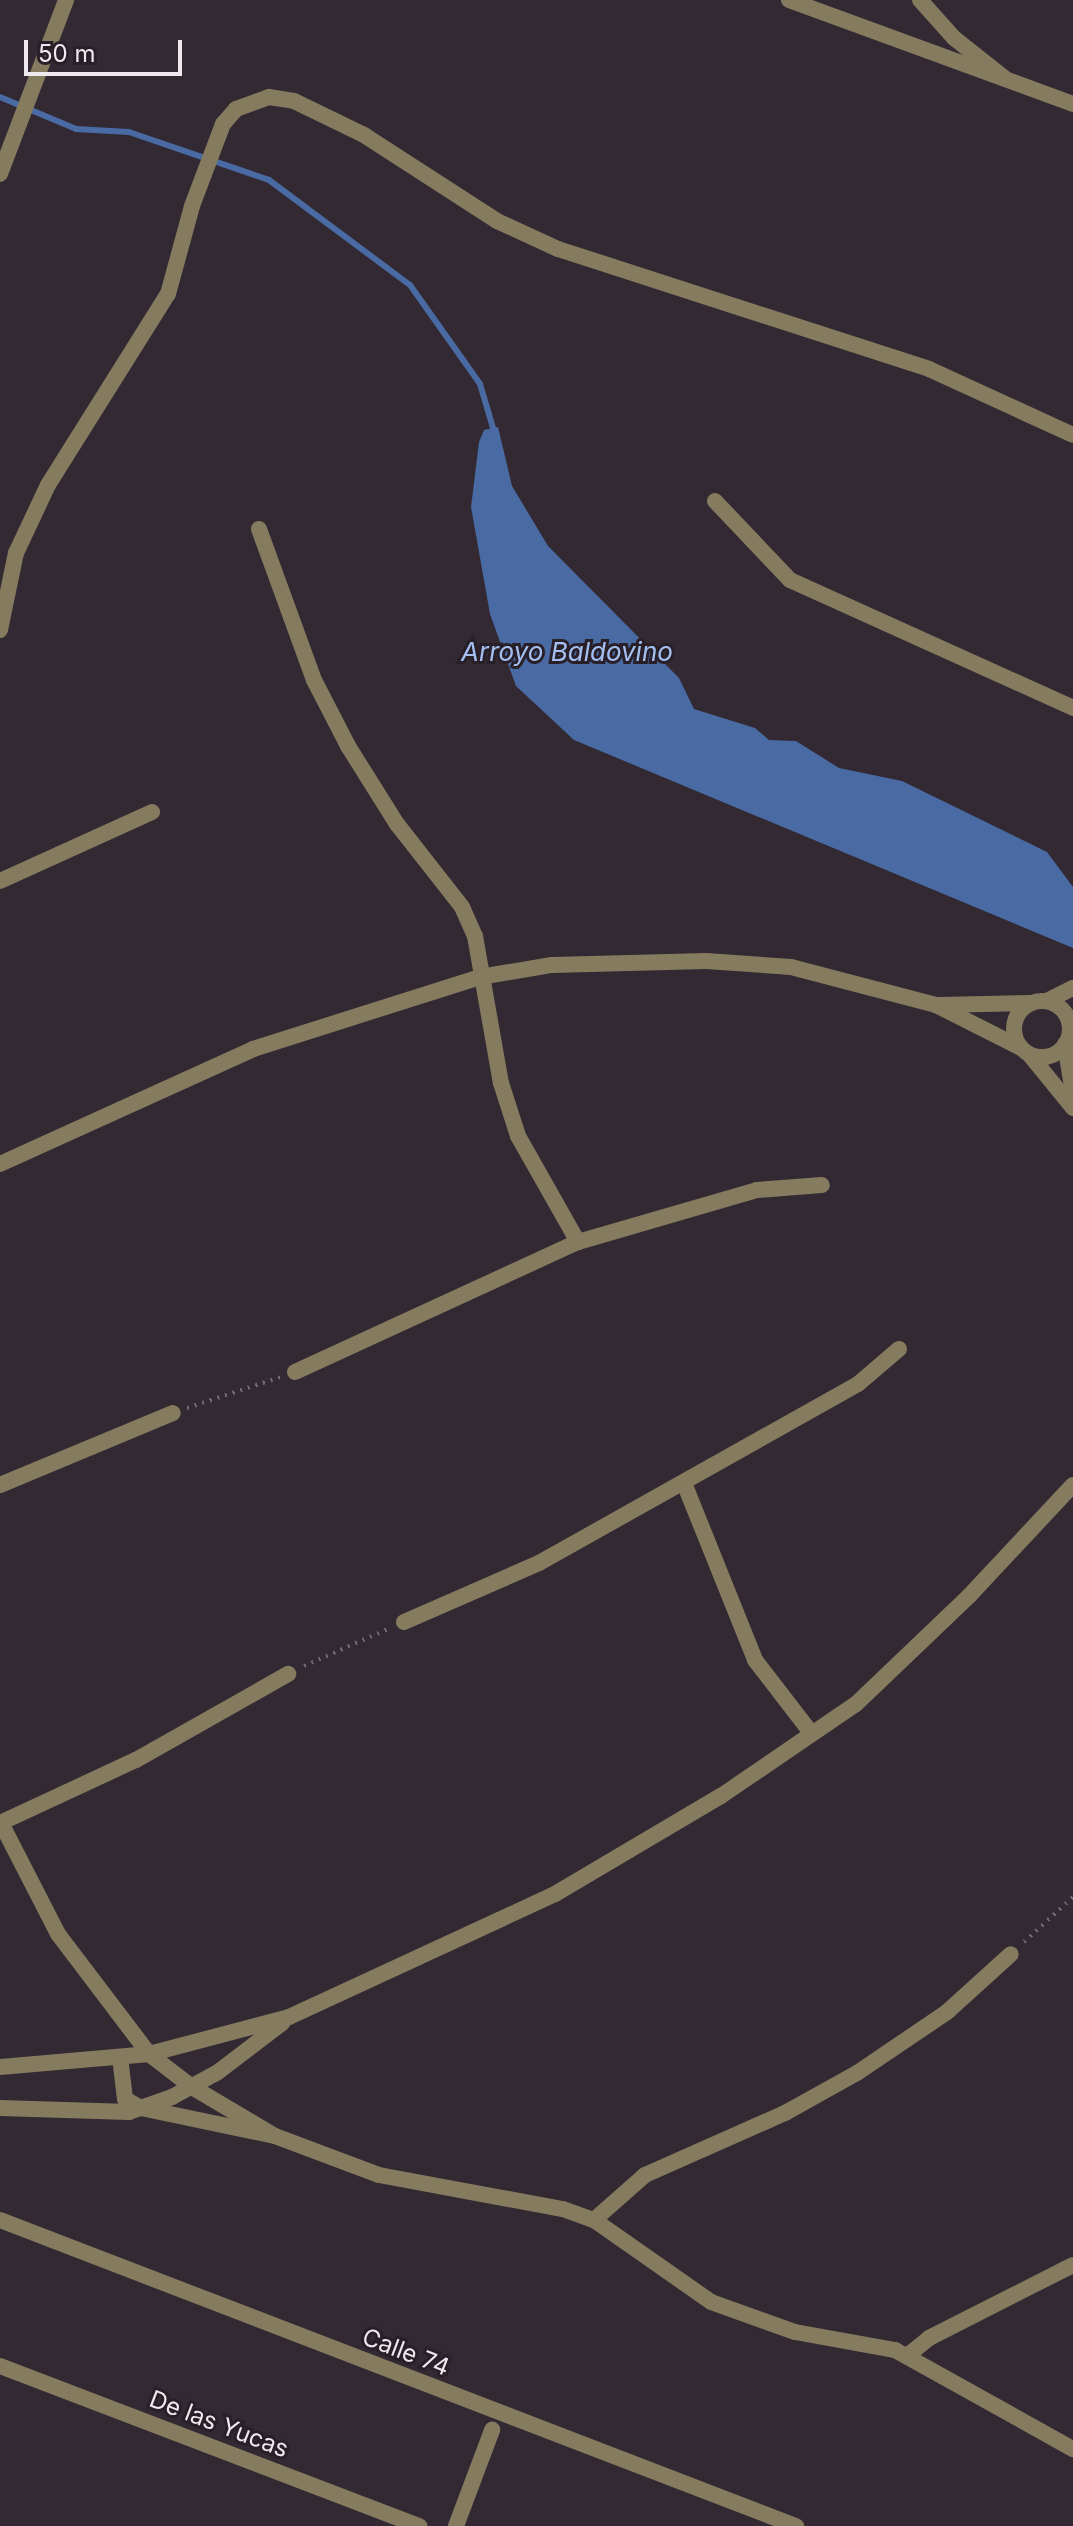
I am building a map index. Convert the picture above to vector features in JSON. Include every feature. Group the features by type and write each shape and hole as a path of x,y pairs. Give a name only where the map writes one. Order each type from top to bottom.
{"street":[{"path":"0,174 66,0"},
{"path":"789,0 1020,89 1073,104"},
{"path":"920,0 954,38 1020,89"},
{"path":"0,630 16,553 48,485 168,294 214,148 236,109 269,97 294,101 364,135 497,221 558,249 929,369 1073,435"},
{"path":"715,501 790,580 1073,708"},
{"path":"259,529 314,680 348,746 397,824 462,907 475,936 501,1083 518,1136 578,1242"},
{"path":"0,881 152,812"},
{"path":"0,1164 253,1049 480,977 552,965 706,961 791,967 936,1005 1025,1051 1046,1057 1069,1034"},
{"path":"936,1005 1039,1002 1073,988"},
{"path":"1039,1002 1066,1016 1073,1093"},
{"path":"1039,1002 1013,1028 1025,1051 1073,1108"},
{"path":"295,1372 578,1242 757,1190 822,1185"},
{"path":"404,1622 539,1563 858,1384 899,1349"},
{"path":"0,1485 173,1413"},
{"path":"684,1483 755,1660 812,1734"},
{"path":"0,2067 149,2054 289,2017 555,1894 721,1796 812,1734 879,1683 969,1596 1071,1485"},
{"path":"275,2136 192,2087 149,2054 58,1934 0,1823 136,1760 288,1674"},
{"path":"594,2220 645,2175 785,2113 857,2073 947,2012 1011,1954"},
{"path":"141,2108 192,2087 289,2017"},
{"path":"120,2057 125,2099 141,2108"},
{"path":"0,2108 141,2108 275,2136 379,2175 563,2209 594,2220 711,2302 755,2321 907,2356 1073,2449"},
{"name":"Calle 74","path":"0,2220 796,2526"},
{"path":"907,2356 929,2338 1073,2265"},
{"name":"De las Yucas","path":"0,2366 416,2525"},
{"path":"456,2526 492,2430"}],"path":[{"path":"173,1413 295,1372"},
{"path":"288,1674 404,1622"},
{"path":"1011,1954 1073,1897"}],"water":[{"name":"Arroyo Baldovino","path":"498,427 512,486 548,546 679,678 694,709 755,728 769,740 796,741 839,768 902,781 1047,852 1073,887 1073,948 574,740 516,686 490,614 471,507 479,442 484,430"}],"waterway":[{"name":"Arroyo Baldovino","path":"0,97 76,129 129,132 269,180 410,285 480,384 493,428"}]}
